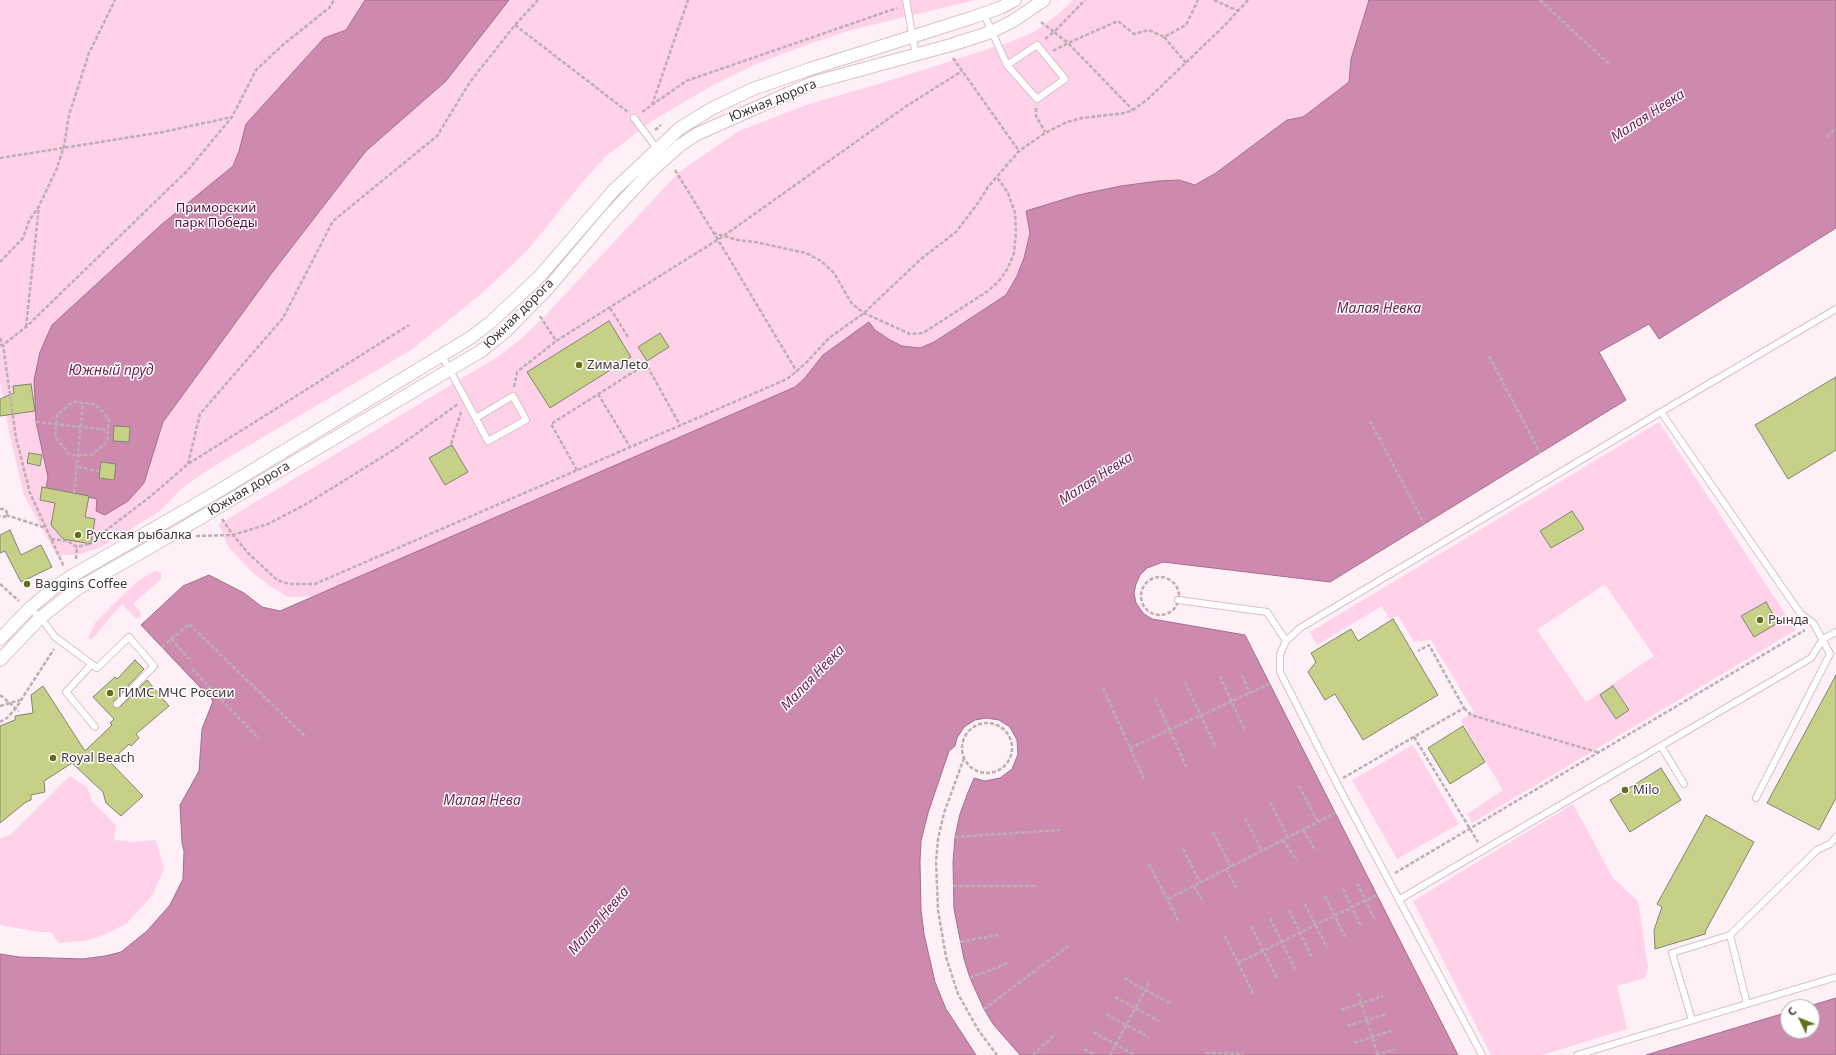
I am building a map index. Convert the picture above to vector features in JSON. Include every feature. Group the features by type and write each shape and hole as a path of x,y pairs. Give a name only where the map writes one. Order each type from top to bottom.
{"street":[{"name":"Южная дорога","path":"0,639 26,606 70,577 212,495 470,338 491,322 539,277 614,190 680,128 713,108 753,89 810,69 984,14 1015,0"},
{"name":"Южная дорога","path":"0,660 40,618 84,585 219,511 481,351 506,330 548,287 608,217 665,159 697,134 812,84 991,32 1018,18 1044,0"}],"lane":[{"path":"906,2 916,55"},
{"path":"984,14 1007,65 1037,99 1065,79 1037,46 1007,65"},
{"path":"634,118 665,159"},
{"path":"513,302 524,312"},
{"path":"1482,1055 1400,899 1336,782 1280,672 1280,654 1286,641 1300,628 1836,308"},
{"path":"442,356 488,441 526,420 513,396 476,418"},
{"path":"1661,412 1800,612 1814,624 1823,638 1830,654 1756,798"},
{"path":"212,495 219,511"},
{"path":"1178,600 1266,612 1286,641"},
{"path":"26,606 40,618 55,637 97,668 129,637 154,666 117,704"},
{"path":"1400,899 1811,658 1823,638 1836,632"},
{"path":"92,664 66,692 95,727"},
{"path":"1661,746 1684,784"},
{"path":"1692,1020 1672,953 1730,935 1817,850 1830,844 1836,837"},
{"path":"1730,935 1747,1004"},
{"path":"1577,1055 1836,977"}],"path":[{"path":"0,262 23,238 57,168 64,146 69,115 89,53 115,0"},
{"path":"1,345 26,327 188,170 232,117 256,70 285,43 329,8 334,0"},
{"path":"188,464 200,414 283,318 333,222 438,136 470,82 515,25 538,0"},
{"path":"652,105 688,0"},
{"path":"1037,46 1054,32 1085,0"},
{"path":"1164,37 1186,25 1198,0"},
{"path":"1214,0 1238,11"},
{"path":"219,511 233,535 263,569 277,580 289,584 315,584 787,379 797,372 829,338 864,313 921,260 956,232 997,176 1019,151 1045,133 1067,122 1082,118 1111,116 1133,110 1148,99 1186,63 1248,0"},
{"path":"1540,0 1609,64"},
{"path":"515,25 625,109 634,118 686,81 906,2"},
{"path":"1046,56 1068,43 1118,21 1134,34 1149,30 1164,37 1186,63"},
{"path":"1042,22 1068,43 1133,110"},
{"path":"952,57 1019,151"},
{"path":"513,396 517,372 556,341 722,237 906,107 962,71"},
{"path":"1037,99 1036,116 1045,133"},
{"path":"0,158 64,146 163,132 232,117"},
{"path":"1826,137 1835,130 1836,135"},
{"path":"675,170 797,372"},
{"path":"713,233 722,237 806,253 821,261 834,273 852,304 864,313 899,331 910,334 923,333 988,291 999,281 1008,268 1012,258 1016,232 1015,213 1008,193 997,176"},
{"path":"26,327 39,206"},
{"path":"610,308 628,337"},
{"path":"540,316 556,341"},
{"path":"51,539 68,541 77,547 88,544 151,496 188,464 409,325"},
{"path":"0,338 16,438 30,493 65,570"},
{"path":"1489,356 1540,453"},
{"path":"576,470 551,424 646,364 680,425"},
{"path":"598,394 630,447"},
{"path":"451,444 465,398"},
{"path":"195,537 233,535 268,524 308,503 395,449 465,398"},
{"path":"72,402 95,404 109,419 107,442 92,455 70,454 55,437 55,425 57,415 72,402"},
{"path":"74,493 78,468 83,403"},
{"path":"1370,421 1424,523"},
{"path":"36,422 108,430"},
{"path":"78,468 98,471"},
{"path":"0,509 6,510 6,515"},
{"path":"0,517 6,515 46,529"},
{"path":"76,557 77,547"},
{"path":"1163,577 1174,584 1178,592 1178,600 1171,611 1163,614 1154,614 1144,606 1141,598 1142,590 1151,580 1163,577"},
{"path":"0,584 26,606"},
{"path":"162,647 189,624 306,737"},
{"path":"1388,878 1814,624"},
{"path":"171,639 192,662"},
{"path":"0,722 7,718 16,708 60,640"},
{"path":"1418,651 1428,645 1464,708 1471,715 1597,752"},
{"path":"192,669 259,739"},
{"path":"1242,675 1250,693"},
{"path":"1220,676 1245,731"},
{"path":"1185,682 1216,748"},
{"path":"1130,748 1270,684"},
{"path":"1103,688 1144,779"},
{"path":"0,695 19,711"},
{"path":"1155,698 1187,768"},
{"path":"0,706 8,702 21,699"},
{"path":"1336,782 1464,708"},
{"path":"964,758 975,770 985,773 996,772 1004,767 1011,758 1013,748 1011,738 1005,730 996,724 987,723 976,726 964,737 962,748 964,758 944,813 938,839 936,862 938,910 946,957 958,994 979,1031 997,1055"},
{"path":"1414,737 1483,851"},
{"path":"1299,786 1318,822"},
{"path":"1270,802 1288,837"},
{"path":"1168,899 1335,813"},
{"path":"1245,818 1262,851"},
{"path":"955,837 1060,830"},
{"path":"1303,830 1316,851"},
{"path":"1214,832 1231,867"},
{"path":"1283,840 1297,861"},
{"path":"1183,849 1200,883"},
{"path":"1149,864 1179,922"},
{"path":"1226,869 1236,889"},
{"path":"1357,883 1374,918"},
{"path":"953,886 1038,886"},
{"path":"1194,886 1203,902"},
{"path":"1344,889 1361,926"},
{"path":"1238,963 1376,894"},
{"path":"1325,896 1345,937"},
{"path":"1305,904 1327,948"},
{"path":"1290,910 1312,958"},
{"path":"1270,918 1295,969"},
{"path":"1251,926 1278,980"},
{"path":"960,942 998,935"},
{"path":"1225,936 1254,995"},
{"path":"984,1009 1071,944"},
{"path":"970,978 1008,964"},
{"path":"1124,978 1171,1004"},
{"path":"1110,1055 1149,983"},
{"path":"1358,993 1377,1055 1396,1049"},
{"path":"1341,1010 1383,996"},
{"path":"1116,997 1159,1021"},
{"path":"1106,1014 1150,1038"},
{"path":"1347,1026 1387,1014"},
{"path":"1354,1043 1391,1031"},
{"path":"1094,1032 1135,1055"},
{"path":"1033,1055 1055,1034"},
{"path":"1084,1049 1096,1055"},
{"path":"1206,1054 1243,1054"}],"green space":[{"name":"Приморский парк Победы","path":"0,0 975,0 847,31 798,48 754,65 713,85 652,121 605,157 581,184 527,251 480,295 411,350 214,466 181,489 160,511 101,547 80,554 57,556 24,495 9,432 0,382"},
{"path":"1073,0 1369,0 1351,59 1349,82 1303,117 1287,120 1216,173 1195,185 1179,180 1158,181 1121,186 1078,195 1054,203 1030,233 1024,258 1017,276 1006,295 934,341 920,348 902,346 875,330 869,323 823,355 804,379 795,387 316,596 288,597 253,573 229,548 219,524 496,358 521,339 543,318 679,172 739,131 806,105 885,82 1007,43 1034,32 1062,11"},
{"path":"1659,422 1796,630 1472,823 1467,814 1503,790 1461,720 1474,712 1431,640 1414,642 1398,615 1390,620 1382,606 1317,645 1310,632","holes":["1605,584 1654,656 1586,702 1537,630"]},
{"path":"155,571 161,572 161,579 133,604 140,611 141,617 136,618 122,604 91,640 88,638 95,623 127,591 139,580"},
{"path":"1413,745 1459,824 1397,859 1352,780"},
{"path":"70,776 87,787 92,801 116,825 114,840 133,842 156,840 164,869 152,896 127,923 108,933 89,940 59,943 51,932 40,932 0,925 0,839 10,835"},
{"path":"1573,804 1613,878 1638,901 1648,968 1645,978 1617,986 1627,1029 1542,1055 1491,1055 1413,901"}],"water":[{"name":"Южный пруд","path":"365,0 509,0 446,81 366,151 271,274 163,422 144,483 128,501 105,515 96,511 97,499 46,488 48,477 36,422 34,380 40,352 52,325 161,225 233,166 239,151 246,124 324,38 346,30"},
{"name":"Малая Невка","path":"1369,0 1836,0 1836,228 1659,339 1649,324 1599,352 1626,400 1330,582 1163,562 1147,568 1140,575 1136,584 1134,593 1136,603 1144,614 1152,619 1245,635 1458,1055 1020,1055 993,1024 984,1009 970,978 964,959 954,909 953,862 955,837 960,814 974,778 985,781 1000,778 1012,769 1018,754 1017,740 1010,727 999,720 986,718 975,720 964,727 957,738 955,746 949,751 928,813 921,841 920,861 921,910 924,934 935,982 946,1009 976,1055 0,1055 0,954 19,957 83,959 121,952 147,931 170,905 183,879 184,851 182,843 180,805 199,771 202,729 213,701 141,625 183,586 209,575 244,593 262,607 280,611 795,387 804,379 823,355 869,322 875,330 902,346 920,348 934,342 1006,295 1017,276 1024,258 1030,233 1026,211 1078,195 1121,186 1179,180 1195,185 1216,173 1287,120 1303,117 1349,82 1351,59"},
{"path":"1836,998 1836,1055 1646,1055 1780,1014 1780,1039 1820,1039 1820,1003"}],"building":[{"name":"ZимаЛеtо","path":"609,321 631,357 550,408 527,372"},
{"path":"660,333 669,347 647,361 638,347"},
{"path":"1836,377 1836,450 1788,479 1755,425"},
{"path":"31,384 35,411 0,416 0,399 14,393 13,386"},
{"path":"114,426 130,427 129,442 113,441"},
{"path":"452,445 468,472 445,485 429,458"},
{"path":"29,453 42,455 40,466 27,463"},
{"path":"101,462 116,464 114,480 99,478"},
{"path":"42,487 89,496 85,517 95,519 91,544 63,539 51,525 55,503 40,500"},
{"path":"1572,511 1584,529 1551,548 1540,531"},
{"path":"10,530 21,555 41,545 52,567 21,582 5,551 0,553 0,535"},
{"name":"Рында","path":"1766,602 1778,623 1754,637 1741,616"},
{"path":"1393,619 1438,695 1363,740 1335,694 1325,700 1308,672 1316,662 1311,653 1351,629 1358,641"},
{"name":"Royal Beach","path":"135,660 144,669 114,701 114,707 120,707 147,680 169,706 136,734 139,738 131,746 129,744 110,762 143,796 121,816 106,803 103,792 72,763 44,781 45,792 31,795 31,800 26,802 0,823 0,726 15,720 15,716 33,713 31,695 43,686 85,751 112,725 110,723 114,719 93,697 115,677 117,679"},
{"path":"1836,675 1836,798 1819,830 1767,803"},
{"path":"1613,686 1629,710 1616,719 1600,695"},
{"path":"1463,726 1485,762 1450,784 1428,748"},
{"path":"1661,768 1681,800 1630,832 1610,800"},
{"path":"1706,815 1754,842 1705,934 1655,949 1654,930 1662,907 1657,904"}],"place":[{"name":"ZимаЛеtо","path":"579,365"},
{"name":"Русская рыбалка","path":"78,535"},
{"name":"Baggins Coffee","path":"27,584"},
{"name":"Рында","path":"1760,620"},
{"name":"ГИМС МЧС России","path":"110,693"},
{"name":"Royal Beach","path":"53,758"},
{"name":"Milo","path":"1625,790"}],"water label":[{"name":"Малая Нева","path":"482,801"}]}
